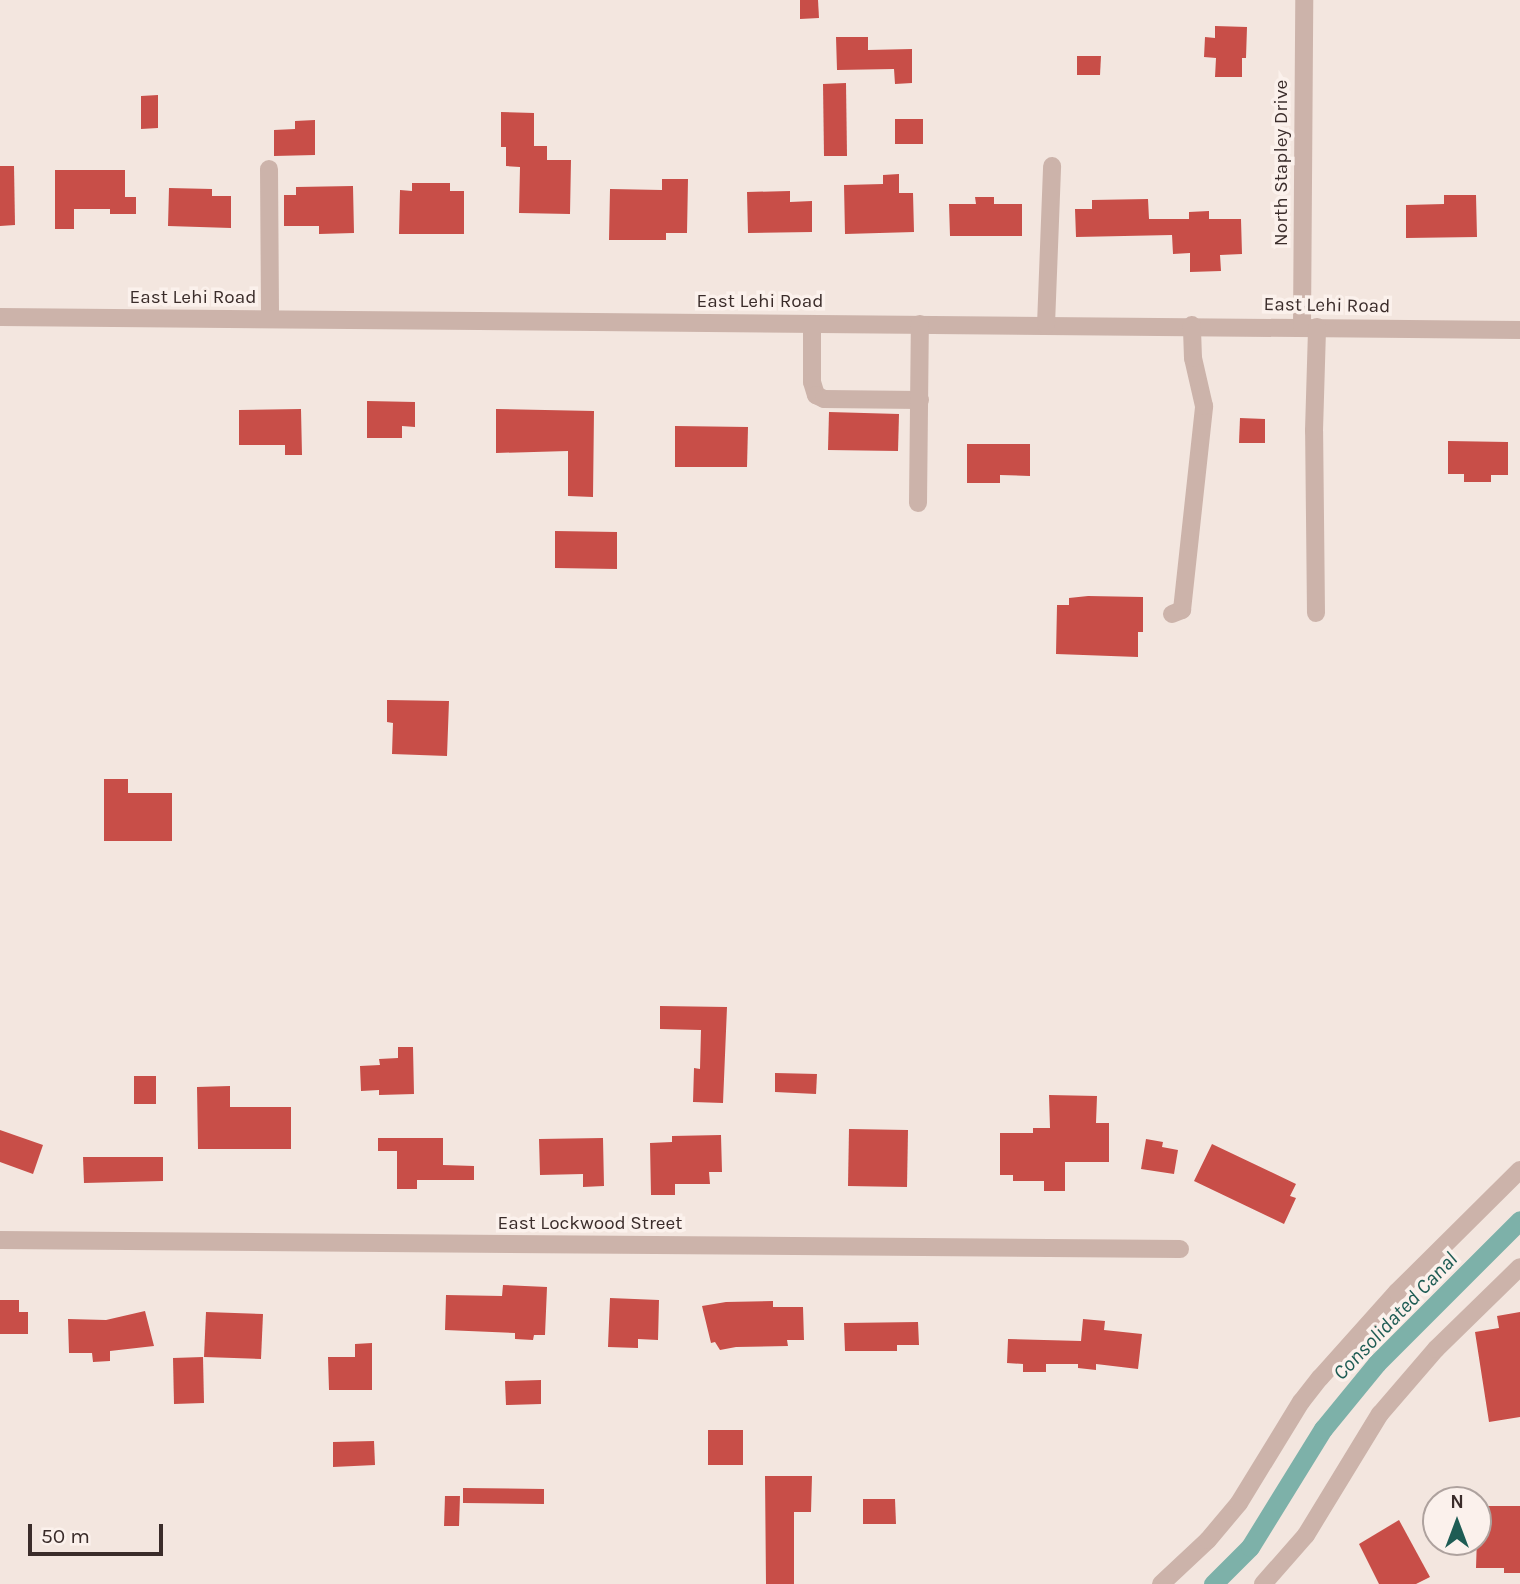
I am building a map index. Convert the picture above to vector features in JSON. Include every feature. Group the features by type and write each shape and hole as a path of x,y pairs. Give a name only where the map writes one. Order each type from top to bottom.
{"street":[{"name":"North Stapley Drive","path":"1304,0 1316,613"},
{"path":"1046,326 1052,166"},
{"path":"268,169 270,319"},
{"name":"East Lehi Road","path":"0,317 1520,330"},
{"path":"812,324 812,382 816,395 824,399 920,400"},
{"path":"918,503 920,324"},
{"path":"1172,614 1182,610 1204,406 1193,358 1192,326"},
{"path":"1161,1584 1208,1540 1239,1503 1301,1402 1329,1368 1397,1292 1520,1170"},
{"name":"East Lockwood Street","path":"0,1240 1180,1249"},
{"path":"1263,1584 1306,1535 1380,1414 1436,1349 1520,1267"}],"building":[{"path":"800,0 818,0 819,18 800,19"},
{"path":"1215,26 1247,27 1242,77 1215,77 1216,58 1204,57 1205,37 1215,38"},
{"path":"836,37 868,37 868,50 912,49 912,83 895,84 894,69 837,70"},
{"path":"1077,56 1101,56 1100,75 1077,75"},
{"path":"846,83 847,156 824,156 823,84"},
{"path":"158,95 158,128 141,129 141,96"},
{"path":"501,112 534,113 534,146 547,146 547,160 571,160 570,214 519,213 520,167 506,166 506,147 501,147"},
{"path":"895,119 923,119 923,144 895,144"},
{"path":"315,120 315,155 274,156 274,130 295,129 295,121"},
{"path":"0,166 14,166 15,225 0,226"},
{"path":"55,170 125,170 125,197 136,197 136,214 110,214 110,209 74,209 74,229 55,229"},
{"path":"899,174 899,193 913,193 914,232 845,234 844,185 883,184 883,175"},
{"path":"662,179 688,179 687,233 666,233 666,240 609,240 610,189 662,190"},
{"path":"412,183 450,183 450,191 464,191 464,234 399,234 400,190 412,191"},
{"path":"353,186 354,233 319,234 319,226 284,226 284,195 296,195 296,187"},
{"path":"169,188 212,189 212,196 231,196 231,228 168,226"},
{"path":"790,191 790,202 812,201 812,232 748,233 747,192"},
{"path":"1444,195 1476,195 1477,237 1406,238 1406,205 1444,204"},
{"path":"975,197 994,197 994,204 1022,204 1022,236 950,236 949,204 976,204"},
{"path":"1148,199 1149,219 1189,219 1189,212 1209,211 1209,219 1241,219 1242,254 1220,255 1221,271 1190,272 1190,253 1173,254 1172,235 1076,237 1075,209 1092,209 1092,200"},
{"path":"367,401 415,402 415,427 402,426 402,438 367,438"},
{"path":"301,409 302,455 285,455 285,445 239,445 239,410"},
{"path":"496,409 594,411 593,497 568,496 568,451 496,453"},
{"path":"829,412 899,414 898,451 828,450"},
{"path":"1240,418 1265,419 1265,443 1239,443"},
{"path":"675,426 748,427 747,467 675,467"},
{"path":"1448,441 1508,442 1508,475 1491,475 1491,482 1464,482 1464,474 1448,474"},
{"path":"967,444 1030,444 1030,476 1000,475 1000,483 967,483"},
{"path":"555,531 617,532 617,569 555,568"},
{"path":"1143,597 1143,632 1138,632 1138,657 1056,654 1057,605 1069,605 1069,598"},
{"path":"387,700 449,701 447,756 392,754 393,723 387,722"},
{"path":"104,779 128,779 128,793 172,793 172,841 104,841"},
{"path":"660,1006 727,1007 723,1103 693,1102 694,1068 700,1069 701,1030 660,1029"},
{"path":"398,1047 413,1047 414,1094 379,1095 379,1090 361,1091 360,1066 380,1065 379,1059 398,1058"},
{"path":"775,1073 817,1074 816,1094 775,1092"},
{"path":"134,1076 156,1076 156,1104 134,1104"},
{"path":"230,1086 230,1107 291,1107 291,1149 198,1149 197,1087"},
{"path":"1049,1095 1097,1096 1096,1123 1109,1123 1109,1162 1065,1162 1065,1191 1044,1191 1044,1181 1013,1181 1013,1175 1000,1175 1000,1133 1033,1133 1033,1128 1050,1128"},
{"path":"849,1129 908,1130 907,1187 848,1186"},
{"path":"0,1130 43,1145 33,1174 0,1162"},
{"path":"721,1135 722,1172 709,1172 710,1184 675,1184 675,1195 651,1195 650,1143 672,1142 672,1136"},
{"path":"378,1138 443,1138 443,1165 474,1166 474,1180 417,1180 417,1189 397,1189 397,1151 378,1151"},
{"path":"603,1138 604,1186 583,1187 583,1174 540,1175 539,1139"},
{"path":"1146,1139 1163,1142 1162,1147 1178,1150 1174,1174 1141,1169"},
{"path":"1212,1144 1296,1184 1290,1196 1296,1198 1284,1224 1194,1181"},
{"path":"83,1157 163,1157 163,1181 84,1183"},
{"path":"503,1285 547,1287 545,1335 534,1335 533,1340 515,1339 515,1333 445,1330 446,1295 502,1296"},
{"path":"610,1298 659,1300 658,1340 638,1339 638,1348 608,1347"},
{"path":"0,1300 19,1300 19,1312 28,1312 28,1334 0,1334"},
{"path":"773,1301 773,1307 803,1307 804,1340 787,1340 788,1346 720,1350 715,1342 711,1343 702,1306 726,1302"},
{"path":"145,1311 154,1346 110,1351 110,1361 93,1362 92,1353 69,1353 68,1319 106,1320"},
{"path":"206,1312 263,1314 261,1359 204,1357"},
{"path":"1520,1312 1520,1417 1489,1422 1475,1332 1499,1328 1497,1316"},
{"path":"1083,1319 1105,1321 1104,1330 1142,1334 1138,1369 1096,1364 1096,1370 1078,1368 1078,1364 1046,1364 1046,1372 1023,1372 1023,1364 1007,1363 1008,1339 1081,1341"},
{"path":"918,1322 919,1345 897,1345 897,1351 845,1351 844,1323"},
{"path":"372,1343 372,1390 329,1390 328,1357 355,1357 355,1344"},
{"path":"203,1357 204,1403 174,1404 173,1358"},
{"path":"541,1380 541,1404 506,1405 505,1381"},
{"path":"708,1430 743,1430 743,1465 708,1465"},
{"path":"374,1441 375,1465 333,1467 333,1442"},
{"path":"765,1476 812,1476 811,1512 794,1512 794,1584 766,1584"},
{"path":"463,1488 544,1489 544,1504 463,1503"},
{"path":"445,1496 460,1496 459,1526 444,1526"},
{"path":"863,1499 895,1499 896,1524 863,1524"},
{"path":"1492,1506 1520,1506 1520,1573 1504,1573 1504,1568 1476,1568 1476,1556 1492,1556"},
{"path":"1399,1520 1430,1577 1416,1584 1379,1584 1359,1544"}],"waterway":[{"name":"Consolidated Canal","path":"1213,1584 1250,1547 1323,1429 1377,1363 1520,1220"}]}
